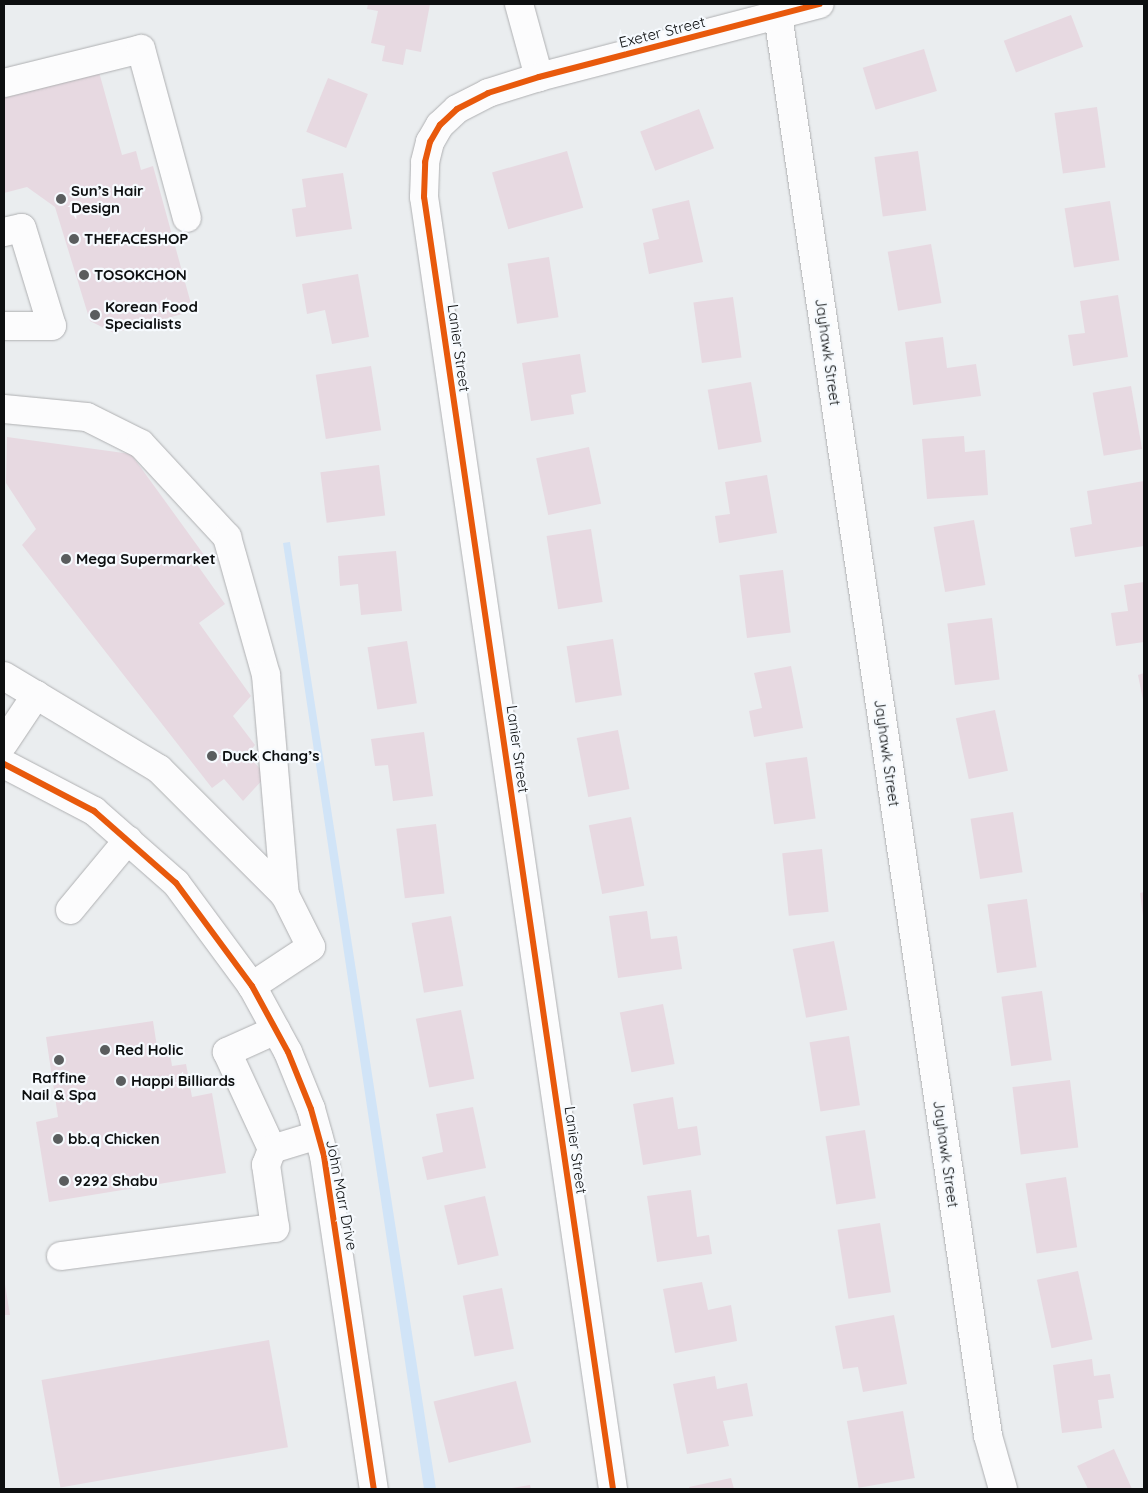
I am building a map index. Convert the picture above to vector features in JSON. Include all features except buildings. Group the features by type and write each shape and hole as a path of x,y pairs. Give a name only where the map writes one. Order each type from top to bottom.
{"street":[{"path":"519,4 539,77"},
{"name":"Exeter Street","path":"539,77 820,4"},
{"name":"Jayhawk Street","path":"778,15 988,1436 1003,1489"},
{"path":"4,83 141,49 187,218"},
{"name":"Lanier Street","path":"539,77 488,93 457,109 440,125 430,142 425,162 424,197 613,1489"},
{"path":"4,232 22,228 52,326 4,326"},
{"path":"4,409 87,417 141,444 227,537 266,675 285,895"},
{"path":"4,676 158,769 285,895 311,947 252,986"},
{"path":"4,743 36,695"},
{"name":"John Marr Drive","path":"4,764 94,811 176,883 252,986 276,1030 311,1109 318,1134 347,1295 374,1489"},
{"path":"70,910 128,840"},
{"path":"61,1256 275,1228 266,1165 272,1149 227,1052 276,1030"},
{"path":"272,1149 318,1134"}],"shaded area":[{"path":"290,542 436,1489 424,1489 283,543"}],"cycle path":[{"path":"613,1489 424,197 425,162 430,142 440,125 457,109 488,93 539,77 820,4"},
{"path":"4,764 94,811 176,883 252,986 288,1052 311,1109 324,1156 374,1489"}],"place":[{"name":"Sun’s Hair Design","path":"61,199"},
{"name":"THEFACESHOP","path":"74,239"},
{"name":"TOSOKCHON","path":"84,275"},
{"name":"Korean Food Specialists","path":"95,315"},
{"name":"Mega Supermarket","path":"66,559"},
{"name":"Duck Chang’s","path":"212,756"},
{"name":"Red Holic","path":"105,1050"},
{"name":"Raffine Nail & Spa","path":"59,1060"},
{"name":"Happi Billiards","path":"121,1081"},
{"name":"bb.q Chicken","path":"58,1139"},
{"name":"9292 Shabu","path":"64,1181"}]}
